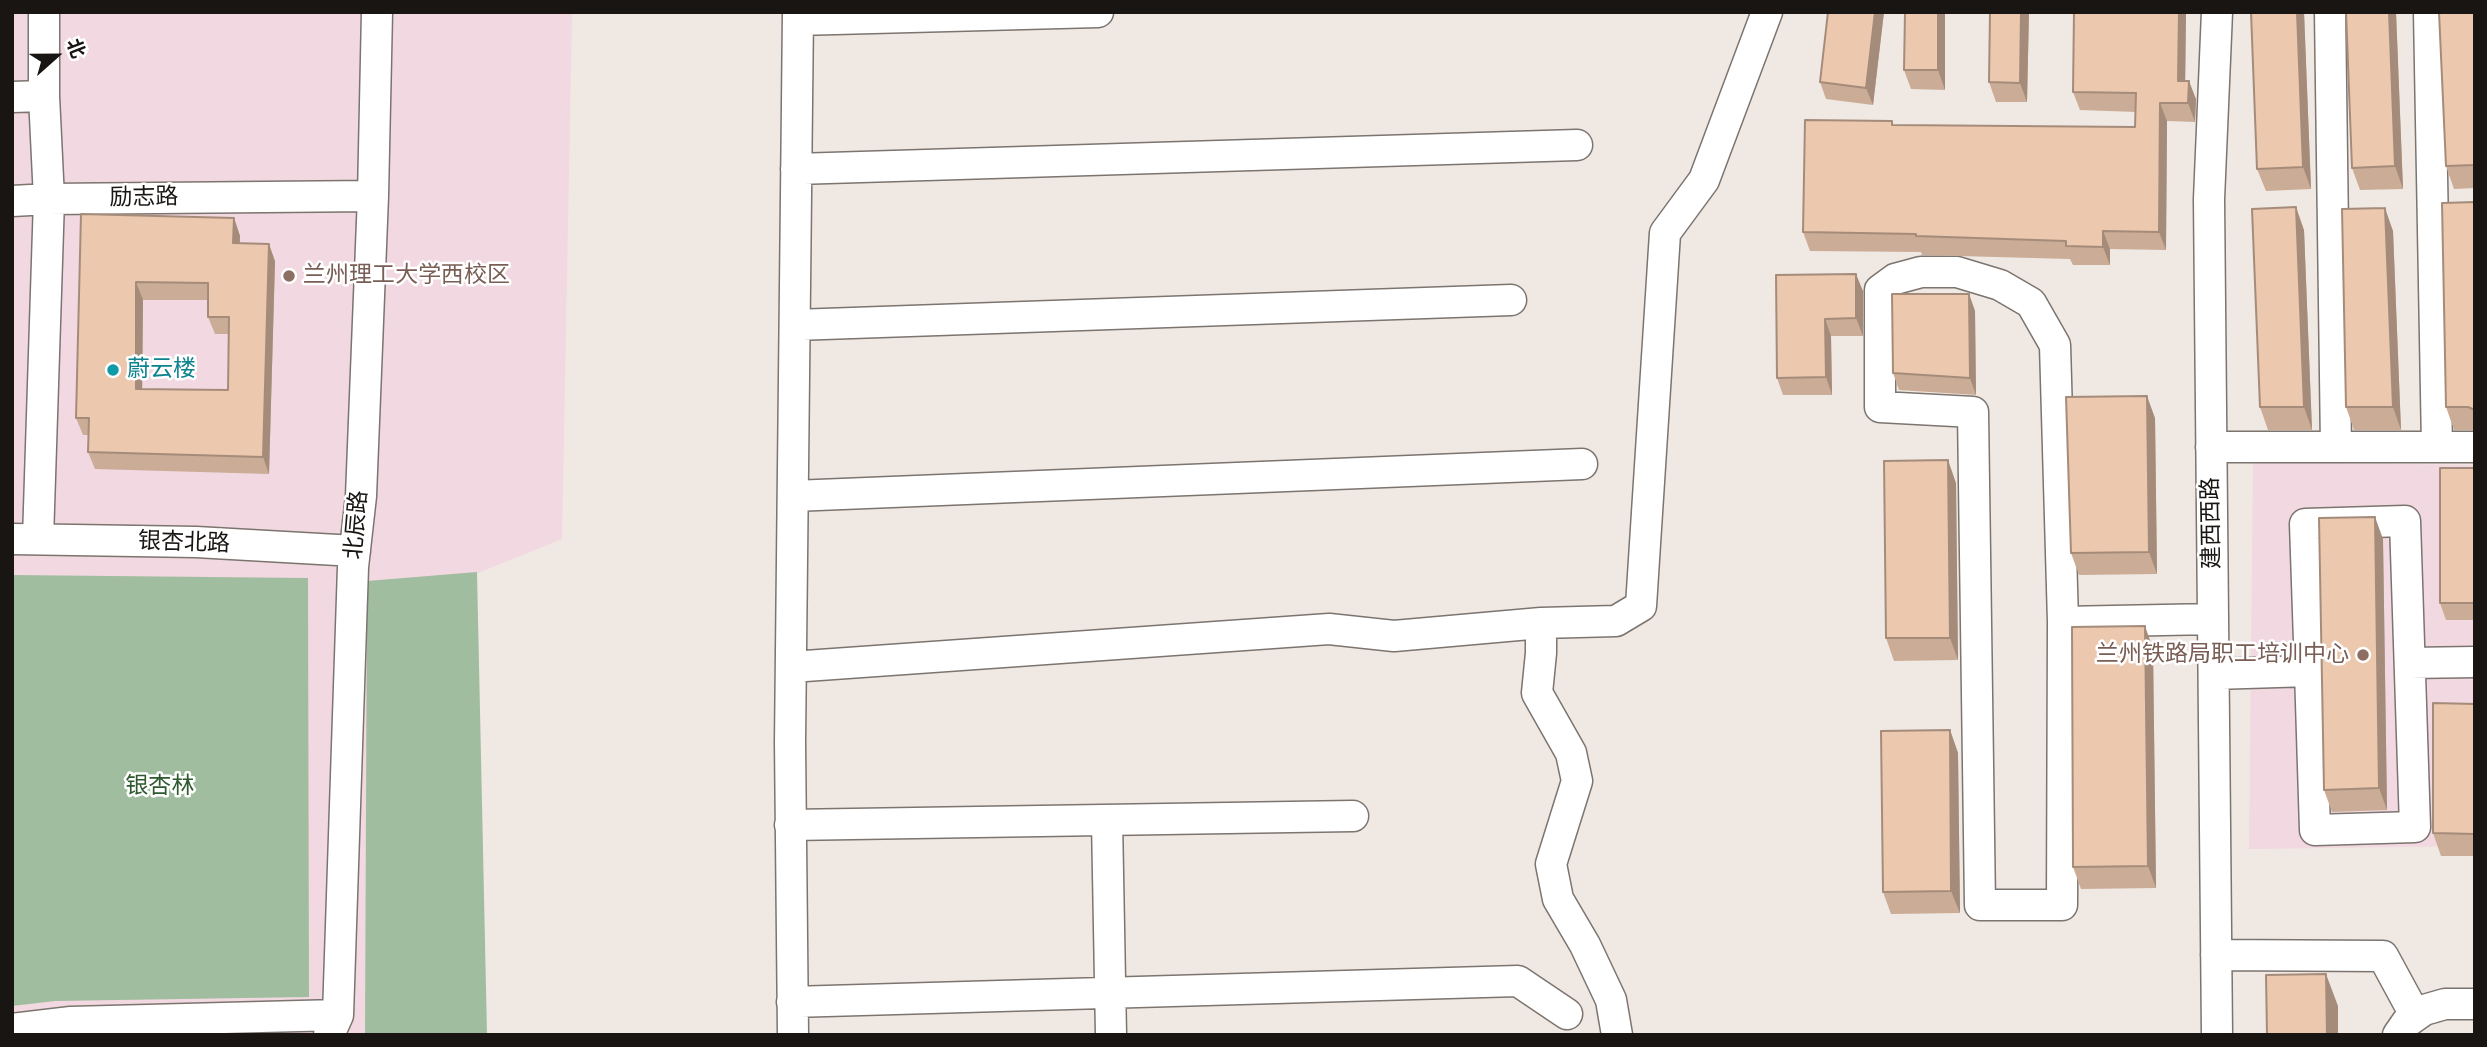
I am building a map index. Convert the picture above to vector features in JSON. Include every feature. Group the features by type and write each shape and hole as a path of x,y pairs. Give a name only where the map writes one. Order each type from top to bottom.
{"street":[{"path":"25,539 49,199 44,96 44,12"},
{"name":"北辰路","path":"334,1025 355,551 361,496 377,12"},
{"path":"793,1035 790,825 798,16 1098,12"},
{"path":"791,667 1329,629 1394,636 1541,623 1616,621 1641,606 1665,233 1704,180 1767,12"},
{"name":"建西西路","path":"2217,12 2209,199 2217,1035"},
{"path":"2330,12 2336,447"},
{"path":"2429,12 2437,447"},
{"path":"12,97 44,96"},
{"path":"796,169 1577,145"},
{"name":"励志路","path":"12,201 373,196"},
{"path":"1921,272 1958,272 2000,285 2031,303 2055,345 2063,622 2062,905 1980,905 1973,412 1880,407 1880,290 1895,279 1921,272"},
{"path":"794,326 1511,300"},
{"path":"2211,447 2475,447"},
{"path":"793,496 1582,464"},
{"path":"2405,521 2415,827 2315,830 2310,671 2305,524 2405,521"},
{"name":"银杏北路","path":"25,539 197,542 355,551"},
{"path":"2063,622 2213,619"},
{"path":"1541,623 1537,693 1571,753 1577,780 1551,864 1558,899 1585,945 1611,1000 1617,1035"},
{"path":"2410,663 2475,662"},
{"path":"2214,674 2310,671"},
{"path":"790,825 1353,817"},
{"path":"1107,820 1111,1035"},
{"path":"2216,955 2384,956 2407,1025 2434,1006 2475,1004"},
{"path":"792,1002 1518,981 1567,1014"},
{"path":"12,1029 71,1022 334,1025"}],"shaded area":[{"name":"兰州理工大学西校区","path":"12,12 572,12 562,539 478,573 379,597 372,1029 362,1035 12,1035"},
{"name":"兰州铁路局职工培训中心","path":"2253,462 2475,465 2475,846 2249,849"}],"green space":[{"path":"477,572 487,1035 365,1035 367,581"},
{"name":"银杏林","path":"12,575 308,578 309,997 55,1001 12,1006"}],"building":[{"path":"1828,12 1875,12 1866,88 1820,82"},
{"path":"1905,12 1938,12 1938,70 1904,70"},
{"path":"1990,12 2021,12 2020,83 1989,82"},
{"path":"2074,12 2179,12 2178,81 2189,81 2188,103 2160,103 2159,232 2103,231 2103,247 2066,246 2066,241 1803,232 1805,120 1892,121 1892,125 2135,127 2136,93 2073,92"},
{"path":"2251,12 2297,12 2303,167 2257,169"},
{"path":"2346,12 2389,12 2395,166 2352,168"},
{"path":"2439,12 2475,12 2475,165 2446,166"},
{"path":"2475,202 2475,410 2468,407 2446,407 2442,203"},
{"path":"2296,207 2304,407 2260,407 2252,209"},
{"path":"2385,208 2393,407 2346,407 2342,209"},
{"name":"蔚云楼","path":"81,214 234,218 233,243 269,244 263,457 88,452 89,418 76,418","holes":["136,282 208,283 208,317 229,317 228,390 136,389"]},
{"path":"1856,274 1856,318 1825,319 1826,377 1777,378 1776,275"},
{"path":"1892,294 1969,294 1970,378 1893,373"},
{"path":"2147,396 2149,552 2071,553 2066,397"},
{"path":"1948,460 1950,638 1886,638 1884,461"},
{"path":"2440,468 2475,468 2475,603 2440,603"},
{"path":"2375,517 2379,788 2324,790 2319,518"},
{"path":"2145,626 2148,866 2073,867 2072,627"},
{"path":"2433,703 2475,704 2475,834 2433,833"},
{"path":"1950,730 1951,891 1883,892 1881,731"},
{"path":"2326,974 2327,1035 2267,1035 2266,975"}],"place":[{"name":"兰州理工大学西校区","path":"289,276"},
{"name":"蔚云楼","path":"113,370"},
{"name":"兰州铁路局职工培训中心","path":"2363,655"}]}
